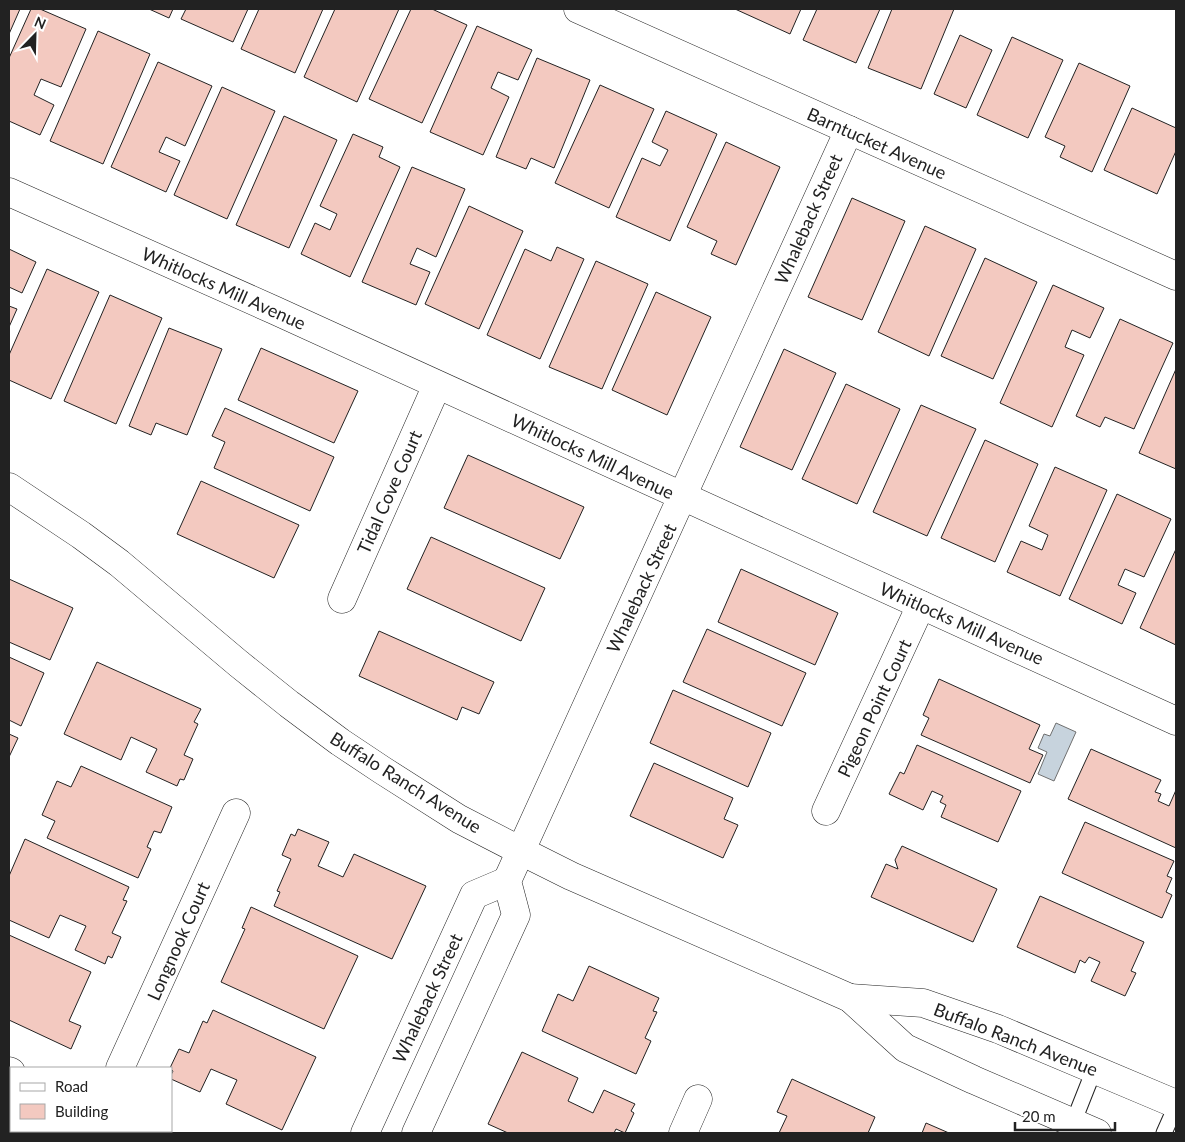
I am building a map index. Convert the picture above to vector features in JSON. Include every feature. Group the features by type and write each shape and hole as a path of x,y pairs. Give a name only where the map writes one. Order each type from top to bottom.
{"street":[{"name":"Barntucket Avenue","path":"578,9 1176,276"},
{"name":"Whaleback Street","path":"365,1133 474,895 507,881 849,130"},
{"name":"Whitlocks Mill Avenue","path":"9,192 1176,720"},
{"name":"Tidal Cove Court","path":"342,599 437,384"},
{"name":"Buffalo Ranch Avenue","path":"9,487 81,535 118,563 246,670 340,742 459,819 589,883 850,998 905,1048 1085,1128"},
{"name":"Pigeon Point Court","path":"826,811 921,605"},
{"name":"Longnook Court","path":"120,1067 236,813"},
{"path":"416,1133 516,915 507,881"},
{"name":"Buffalo Ranch Avenue","path":"850,998 923,1003 998,1030 1176,1105"},
{"path":"683,1133 698,1099"}],"lane":[{"path":"1085,1128 1094,1070"},
{"path":"1164,1133 1176,1105"}],"shaded area":[{"path":"1056,723 1076,732 1054,781 1038,774 1047,752 1038,748 1044,734 1050,736"}],"building":[{"path":"9,9 20,9 9,34"},
{"path":"31,9 40,9 86,29 61,87 41,79 34,95 54,105 40,135 9,121 9,58"},
{"path":"149,9 173,9 169,18"},
{"path":"186,9 248,9 233,42 181,19"},
{"path":"259,9 323,9 295,73 241,49"},
{"path":"335,9 399,9 357,102 304,77"},
{"path":"411,9 432,9 467,25 422,123 369,99"},
{"path":"735,9 801,9 790,34"},
{"path":"817,9 880,9 856,63 803,40"},
{"path":"892,9 954,9 921,89 868,68"},
{"path":"477,26 532,50 518,80 498,72 491,88 509,97 483,155 430,132"},
{"path":"98,31 150,54 103,164 50,141"},
{"path":"960,35 992,50 966,108 934,94"},
{"path":"1012,37 1063,60 1028,138 977,115"},
{"path":"537,58 590,80 554,168 531,158 526,169 496,157"},
{"path":"158,62 212,86 185,146 166,137 159,152 180,161 166,192 111,167"},
{"path":"1079,63 1130,86 1092,172 1060,157 1065,146 1045,137"},
{"path":"600,85 654,109 609,208 555,183"},
{"path":"222,87 275,111 227,219 174,195"},
{"path":"1132,108 1176,128 1176,151 1157,194 1104,170"},
{"path":"666,111 717,134 670,241 616,217 642,158 660,166 668,150 652,142"},
{"path":"284,116 337,140 289,248 236,225"},
{"path":"353,134 383,147 379,157 400,167 350,277 301,254 315,223 330,230 337,214 320,206"},
{"path":"726,142 780,167 736,265 711,254 717,241 687,227"},
{"path":"412,167 465,189 436,257 417,248 410,264 430,272 416,305 362,282"},
{"path":"852,198 905,221 862,320 808,297"},
{"path":"469,206 523,231 479,329 425,304"},
{"path":"925,226 976,249 929,356 878,332"},
{"path":"557,247 584,259 540,359 487,335 525,249 551,261"},
{"path":"9,249 36,262 22,293 9,287"},
{"path":"985,258 1037,282 993,379 941,356"},
{"path":"596,261 648,284 602,389 549,367"},
{"path":"47,269 99,292 51,399 9,380 9,355"},
{"path":"1053,285 1104,308 1090,338 1072,330 1065,347 1084,355 1052,427 1000,403"},
{"path":"656,292 711,317 667,415 612,390"},
{"path":"110,295 162,318 116,424 64,401"},
{"path":"9,306 17,309 9,327"},
{"path":"1120,319 1173,343 1134,429 1105,417 1100,427 1076,416"},
{"path":"169,328 222,349 187,435 156,423 151,435 129,426"},
{"path":"261,348 358,391 334,443 238,400"},
{"path":"784,349 836,373 792,470 740,447"},
{"path":"1176,369 1176,469 1139,453"},
{"path":"846,384 900,409 857,504 802,479"},
{"path":"921,405 976,429 927,536 873,512"},
{"path":"225,408 334,457 310,511 214,468 225,442 212,436"},
{"path":"985,440 1038,464 995,562 941,538"},
{"path":"468,455 584,507 560,559 444,508"},
{"path":"1055,467 1107,490 1060,596 1007,572 1021,541 1042,550 1048,535 1029,526"},
{"path":"201,481 299,525 274,578 177,534"},
{"path":"1117,494 1171,519 1144,577 1125,569 1118,585 1136,593 1122,624 1069,599"},
{"path":"431,537 545,588 521,641 407,589"},
{"path":"1176,549 1176,645 1140,628"},
{"path":"741,569 838,613 815,665 718,622"},
{"path":"9,579 73,608 50,660 9,642"},
{"path":"707,629 806,673 782,726 683,682"},
{"path":"379,631 494,682 479,714 462,707 457,720 359,676"},
{"path":"9,657 44,673 21,726 9,720"},
{"path":"97,662 201,709 194,722 198,724 184,755 193,759 184,780 180,779 177,786 146,772 157,749 131,737 121,760 64,734"},
{"path":"939,679 1040,725 1029,749 1043,755 1030,783 921,735 929,718 923,715"},
{"path":"673,690 771,733 748,787 650,743"},
{"path":"9,734 18,738 9,757"},
{"path":"917,745 1021,791 998,842 941,817 946,805 940,802 943,796 932,791 923,810 889,794 900,772 904,774"},
{"path":"1091,749 1161,780 1155,792 1161,794 1158,801 1169,806 1176,790 1176,848 1068,799"},
{"path":"654,763 733,798 724,819 738,825 723,858 630,816"},
{"path":"81,766 172,807 161,833 154,831 147,847 151,849 138,878 47,838 55,821 42,815 57,781 71,787"},
{"path":"1085,822 1174,861 1167,876 1172,878 1166,892 1172,895 1162,918 1062,873"},
{"path":"298,829 329,842 318,866 343,877 354,854 426,886 392,959 274,906 280,892 277,891 291,859 282,855 291,834 295,836"},
{"path":"25,839 129,887 123,900 127,901 112,933 121,937 112,958 108,956 105,964 75,950 86,926 60,915 49,938 9,920 9,876"},
{"path":"902,846 997,889 973,942 871,897 886,864 898,869 895,860"},
{"path":"1040,896 1144,942 1131,971 1136,973 1125,996 1091,981 1100,962 1089,957 1085,963 1080,960 1075,973 1017,947"},
{"path":"251,907 358,956 324,1029 221,982 245,929 242,928"},
{"path":"9,935 91,972 69,1021 81,1026 71,1049 9,1020"},
{"path":"589,966 659,998 653,1011 657,1012 645,1038 651,1041 636,1074 542,1031 558,994 573,1001"},
{"path":"213,1010 316,1057 282,1130 226,1104 237,1080 211,1069 200,1092 172,1079 173,1071 170,1067 179,1049 189,1053 203,1021 207,1023"},
{"path":"522,1052 578,1078 568,1101 593,1113 604,1090 635,1104 631,1111 634,1113 625,1133 616,1129 614,1133 508,1133 488,1124"},
{"path":"792,1079 875,1117 868,1133 779,1133 787,1116 777,1112"},
{"path":"926,1123 949,1133 922,1133"}]}
